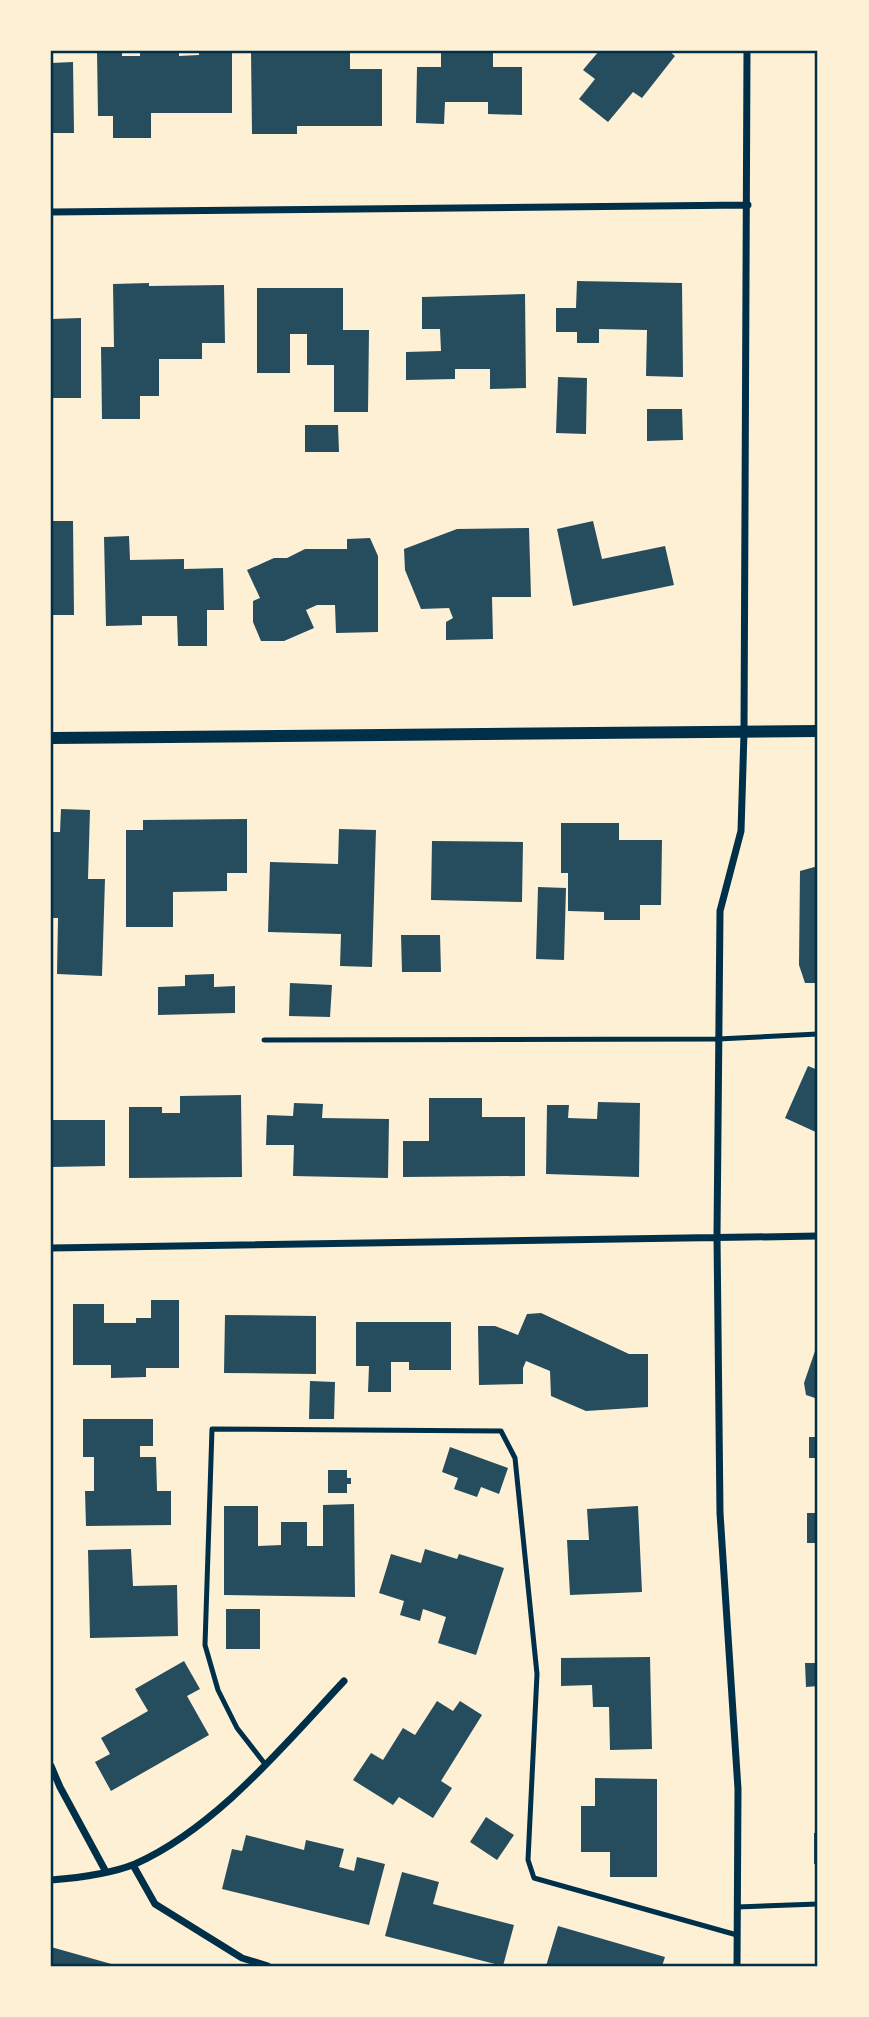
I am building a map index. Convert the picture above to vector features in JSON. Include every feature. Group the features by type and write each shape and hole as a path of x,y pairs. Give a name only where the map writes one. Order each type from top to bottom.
{"street":[{"path":"737,1966 738,1789 720,1513 718,1039 720,911 741,831 744,733 747,51"},
{"path":"51,212 748,205"},
{"path":"51,738 818,731"},
{"path":"51,1248 818,1236"},
{"path":"51,1880 106,1872 133,1864 181,1839 265,1764 344,1681"},
{"path":"51,1766 106,1872"},
{"path":"133,1864 155,1904 242,1958 268,1966"}],"lane":[{"path":"264,1040 718,1039 818,1034"},
{"path":"265,1764 237,1728 218,1690 205,1645 212,1429 501,1431 515,1458 537,1674 528,1860 534,1878 737,1935"},
{"path":"737,1906 818,1904"}],"building":[{"path":"97,51 122,51 122,56 140,56 140,51 179,51 179,56 199,55 199,51 232,51 232,113 151,113 151,138 113,138 113,116 98,116"},
{"path":"251,51 350,51 350,69 382,69 382,126 297,126 297,134 252,134"},
{"path":"441,51 493,51 493,67 522,67 522,115 488,114 488,102 445,102 444,124 416,123 417,67 441,67"},
{"path":"599,51 669,51 675,56 642,98 633,92 608,122 579,99 595,79 583,70"},
{"path":"73,62 74,133 51,133 51,63"},
{"path":"577,281 682,283 683,377 646,376 647,330 599,329 599,343 577,343 577,332 556,332 556,308 576,308"},
{"path":"149,283 149,286 224,285 225,343 202,343 202,359 159,359 159,396 140,396 140,419 102,419 101,347 114,347 113,284"},
{"path":"257,288 343,288 343,330 369,330 368,412 334,412 334,365 307,365 307,334 290,334 290,373 257,373"},
{"path":"525,294 526,388 490,389 490,369 455,369 455,379 406,380 406,352 441,351 440,329 422,329 422,297"},
{"path":"81,318 81,398 51,398 51,319"},
{"path":"558,377 587,378 586,434 556,433"},
{"path":"647,409 682,409 683,440 647,441"},
{"path":"305,425 338,425 339,452 305,452"},
{"path":"51,521 73,521 74,615 51,615"},
{"path":"593,521 602,559 665,546 674,585 573,606 557,529"},
{"path":"529,528 531,597 492,597 493,639 446,640 446,622 453,618 449,608 421,609 405,570 404,549 457,529"},
{"path":"129,536 130,560 184,559 184,569 223,568 224,610 207,610 207,646 178,646 177,616 142,616 142,625 106,626 104,537"},
{"path":"370,538 378,556 378,632 336,633 335,605 317,605 306,610 314,628 284,641 261,641 253,622 253,601 260,598 247,570 274,558 287,558 305,549 347,549 347,539"},
{"path":"61,809 90,810 88,879 105,879 102,976 57,974 58,918 51,918 51,832 60,832"},
{"path":"247,819 247,873 227,873 227,891 173,892 173,927 126,927 126,830 143,830 143,820"},
{"path":"561,823 619,823 619,840 662,840 661,905 640,905 640,920 604,920 604,912 568,911 568,873 561,873"},
{"path":"339,829 376,830 372,967 340,966 341,934 268,932 270,862 338,864"},
{"path":"432,841 523,842 522,902 431,900"},
{"path":"818,866 818,983 805,983 799,965 800,871"},
{"path":"538,887 566,888 564,960 536,959"},
{"path":"401,935 440,935 441,972 402,972"},
{"path":"214,974 214,987 235,986 235,1013 158,1015 158,987 185,986 185,975"},
{"path":"290,983 332,985 330,1017 289,1016"},
{"path":"808,1066 818,1070 818,1133 785,1118"},
{"path":"241,1095 242,1177 129,1178 129,1107 162,1107 162,1113 180,1113 180,1096"},
{"path":"429,1098 482,1098 482,1117 525,1117 525,1176 403,1177 403,1141 429,1141"},
{"path":"598,1102 640,1103 639,1177 546,1174 547,1105 569,1105 568,1118 597,1119"},
{"path":"294,1103 323,1104 322,1118 389,1119 388,1178 293,1176 294,1145 266,1145 267,1115 293,1116"},
{"path":"51,1120 105,1120 105,1166 51,1167"},
{"path":"151,1300 179,1300 179,1368 146,1368 146,1377 111,1378 111,1365 73,1365 73,1304 104,1304 104,1323 136,1323 136,1318 151,1318"},
{"path":"541,1313 629,1354 648,1354 648,1407 586,1411 551,1396 550,1371 526,1361 523,1384 479,1385 478,1326 495,1326 518,1335 527,1314"},
{"path":"225,1315 316,1316 316,1374 224,1373"},
{"path":"356,1322 451,1322 451,1370 409,1370 409,1362 391,1362 391,1392 368,1392 369,1366 356,1366"},
{"path":"815,1351 818,1351 818,1399 806,1395 804,1383"},
{"path":"310,1381 335,1382 334,1419 309,1419"},
{"path":"83,1419 153,1419 153,1446 140,1446 140,1457 156,1457 157,1491 171,1491 171,1525 86,1526 85,1491 94,1491 94,1457 83,1457"},
{"path":"809,1437 818,1437 818,1458 809,1458"},
{"path":"450,1447 508,1468 499,1494 481,1487 477,1497 454,1489 458,1478 442,1472"},
{"path":"328,1470 347,1470 347,1478 351,1478 351,1484 347,1484 347,1493 328,1493"},
{"path":"354,1504 355,1597 224,1595 224,1506 258,1506 258,1546 281,1545 281,1522 307,1522 307,1546 323,1546 323,1505"},
{"path":"638,1506 642,1592 570,1595 567,1540 589,1540 587,1509"},
{"path":"807,1513 818,1513 818,1543 807,1543"},
{"path":"131,1549 133,1586 177,1585 178,1636 90,1638 88,1550"},
{"path":"425,1549 457,1559 459,1554 504,1568 476,1655 438,1643 446,1617 423,1609 420,1621 400,1615 404,1601 379,1593 391,1554 421,1563"},
{"path":"226,1609 260,1609 260,1649 226,1649"},
{"path":"650,1657 652,1749 610,1750 609,1707 593,1707 592,1685 561,1686 561,1658"},
{"path":"184,1661 200,1689 187,1696 209,1735 111,1791 95,1762 110,1754 101,1738 148,1711 135,1689"},
{"path":"805,1663 818,1663 818,1686 806,1687"},
{"path":"437,1701 453,1711 460,1701 482,1715 441,1781 452,1788 433,1818 399,1797 393,1805 353,1780 371,1753 383,1760 403,1728 415,1735"},
{"path":"595,1778 657,1779 657,1877 610,1877 610,1852 581,1852 581,1806 595,1806"},
{"path":"486,1817 514,1835 497,1860 470,1842"},
{"path":"814,1833 818,1833 818,1864 814,1864"},
{"path":"246,1835 304,1850 306,1840 344,1849 339,1867 354,1871 357,1857 385,1864 369,1925 222,1889 232,1849 242,1851"},
{"path":"402,1872 439,1882 433,1904 514,1925 503,1966 385,1936"},
{"path":"558,1926 665,1957 662,1966 546,1966"},
{"path":"51,1947 115,1965 115,1966 51,1966"}]}
